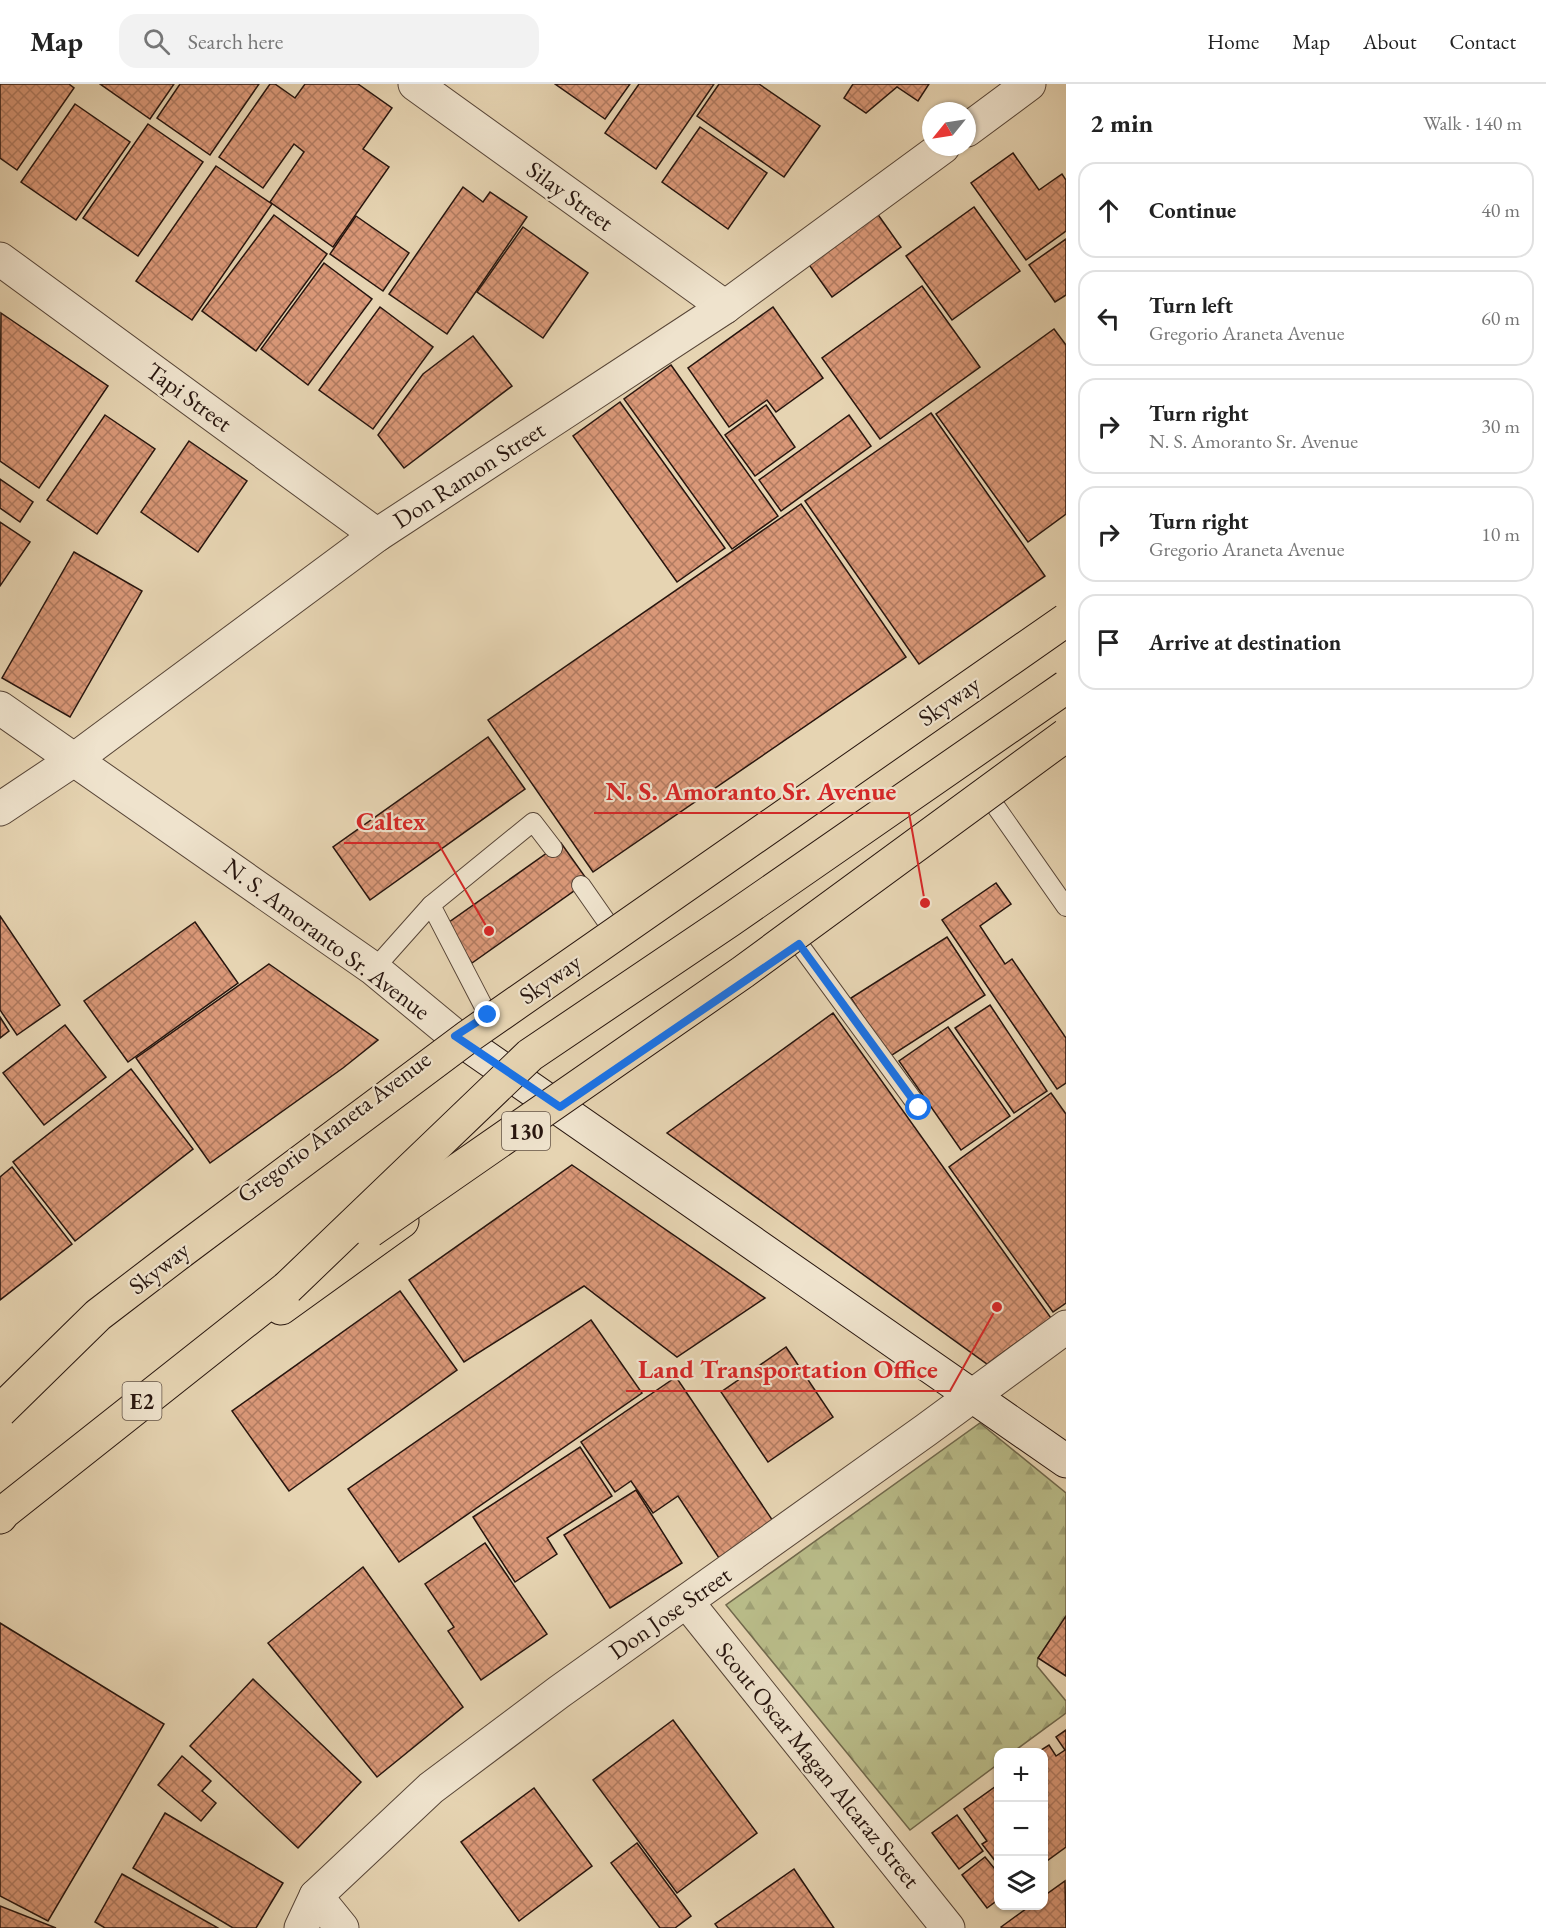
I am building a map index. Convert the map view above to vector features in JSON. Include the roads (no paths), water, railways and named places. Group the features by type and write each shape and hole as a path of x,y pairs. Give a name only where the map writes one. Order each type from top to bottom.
{"main road":[{"name":"Gregorio Araneta Avenue","path":"0,1398 96,1306 468,1045 488,1015 1066,606"},
{"name":"Skyway","path":"0,1411 98,1315 459,1043 1066,620"},
{"path":"287,1288 530,1055 730,920 1066,687"},
{"name":"E2","path":"0,1517 130,1410 287,1288 743,972 1066,735"},
{"name":"130","path":"0,1530 137,1411 546,1098 799,944 1066,751"}],"street":[{"name":"Silay Street","path":"415,84 725,308"},
{"path":"976,123 1029,84"},
{"name":"Don Ramon Street","path":"0,809 75,759 377,535 725,308 931,156"},
{"name":"Tapi Street","path":"0,259 377,535"},
{"name":"N. S. Amoranto Sr. Avenue","path":"0,708 374,969 468,1045 1066,1461"},
{"name":"Don Jose Street","path":"301,1928 316,1896 431,1788 559,1692 1066,1327"},
{"name":"Scout Oscar Magan Alcaraz Street","path":"687,1602 948,1928"},
{"path":"316,1896 342,1928"}],"lane":[{"path":"994,804 1066,907"},
{"path":"374,969 431,905 533,822 553,848"},
{"path":"581,885 611,928"},
{"path":"431,905 488,1015"},
{"path":"799,944 919,1108"}],"place":[{"name":"N. S. Amoranto Sr. Avenue","path":"925,903"},
{"name":"Caltex","path":"489,931"},
{"name":"Land Transportation Office","path":"997,1307"}]}
